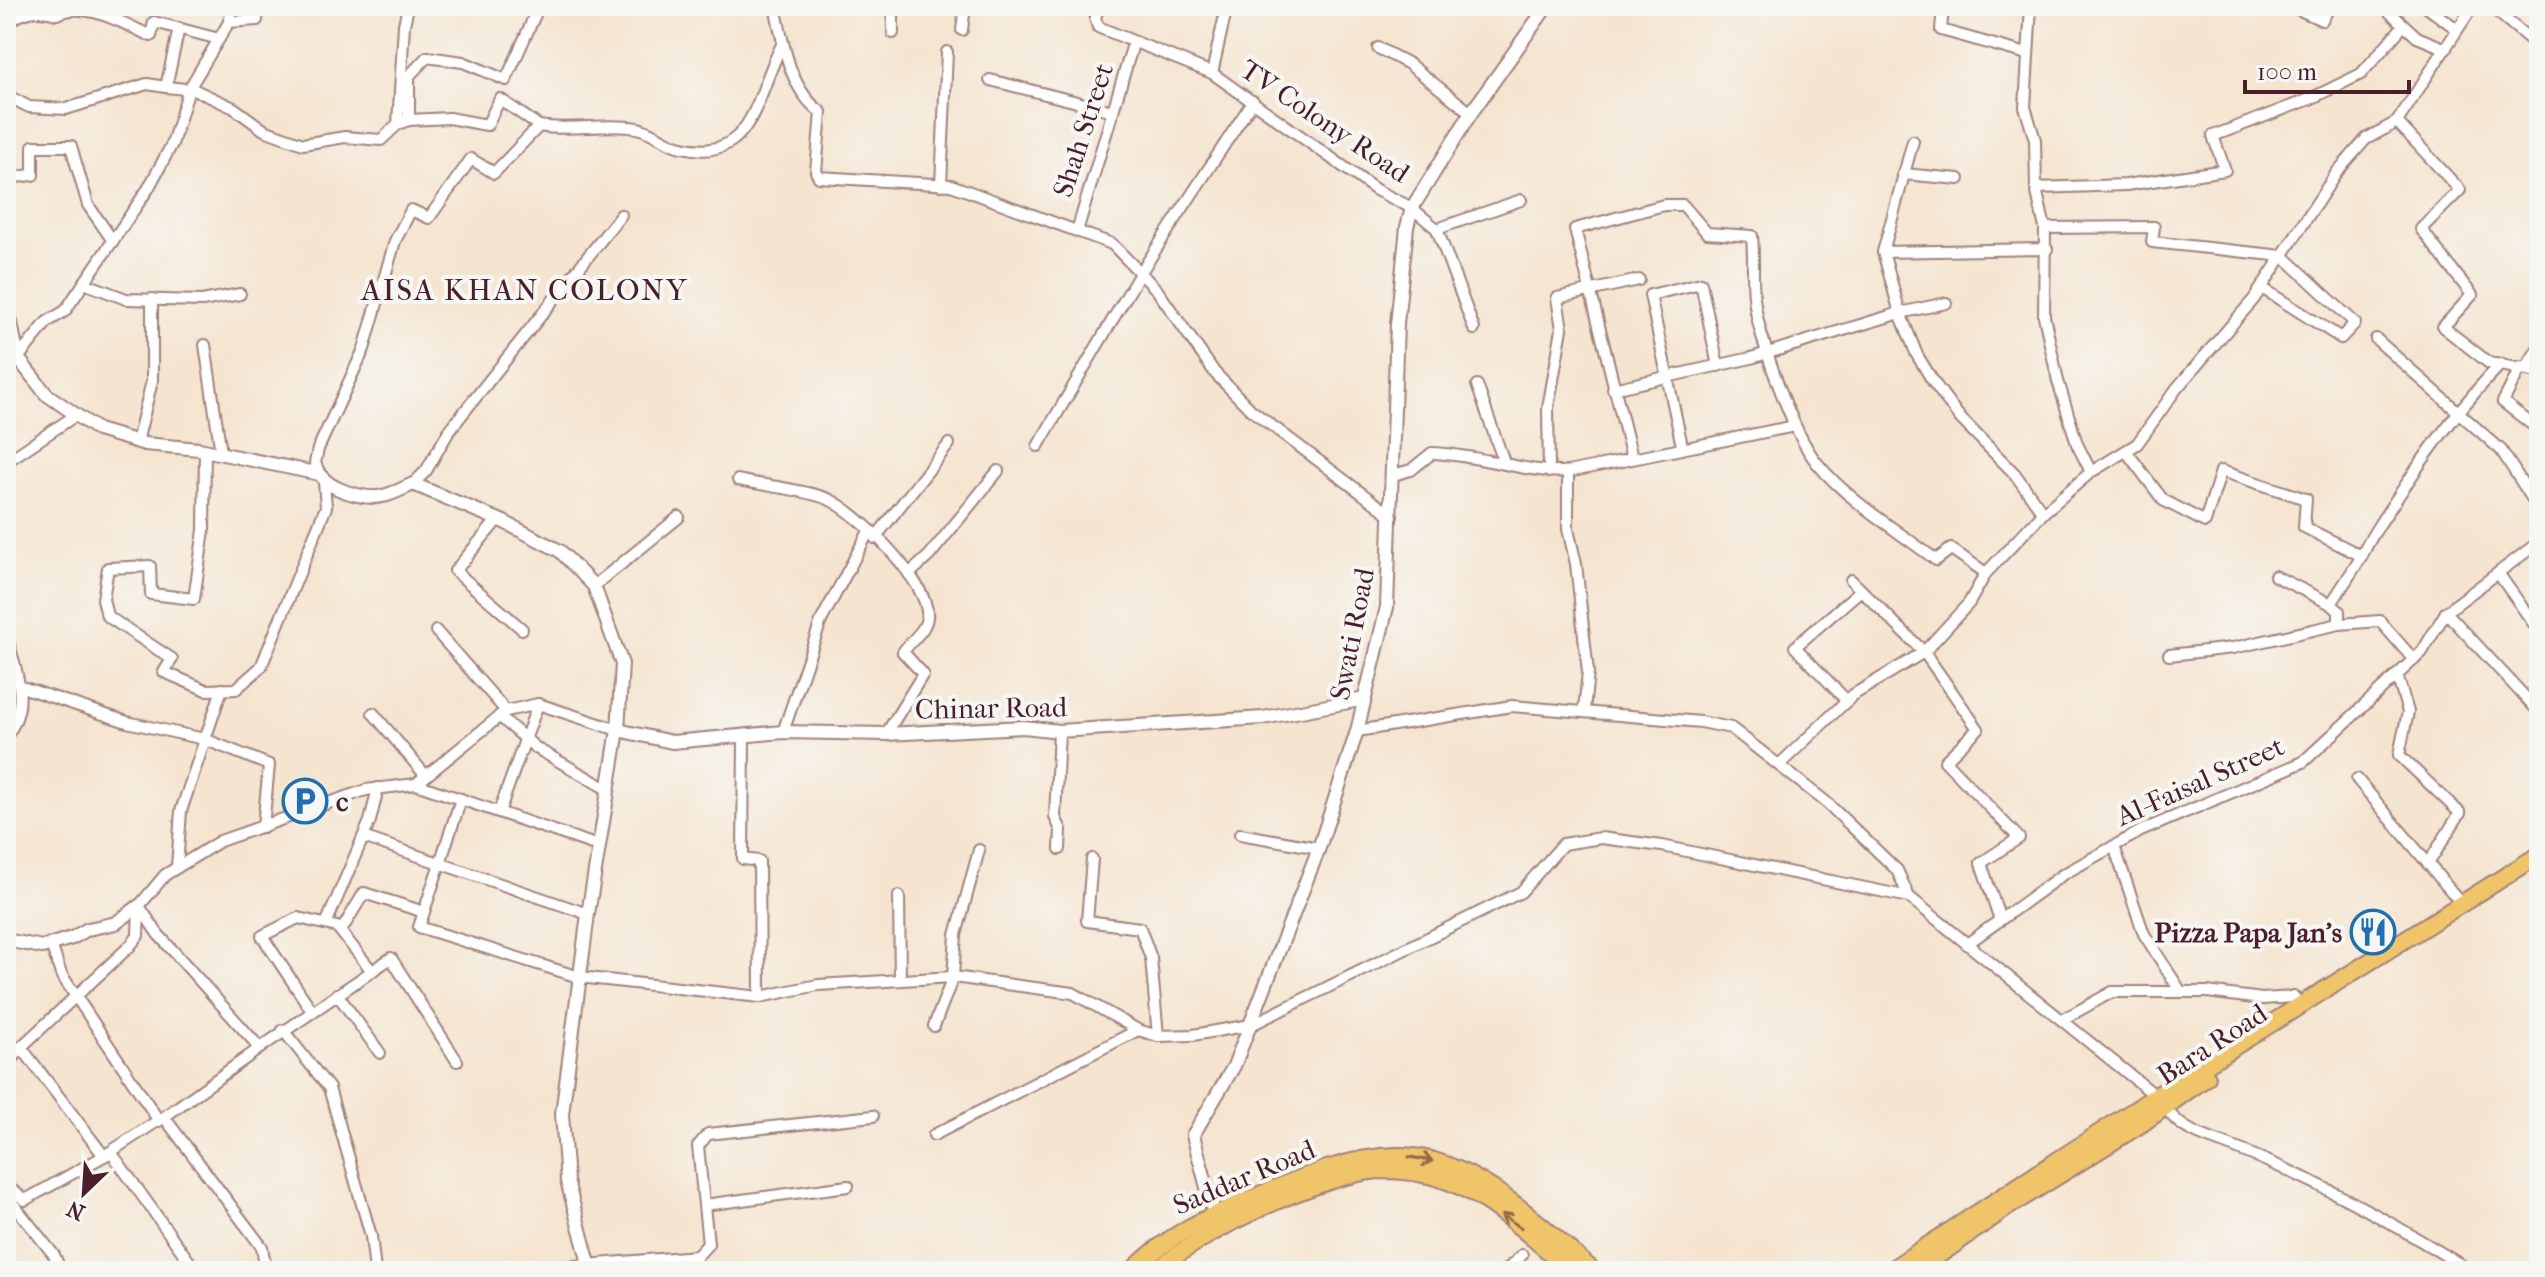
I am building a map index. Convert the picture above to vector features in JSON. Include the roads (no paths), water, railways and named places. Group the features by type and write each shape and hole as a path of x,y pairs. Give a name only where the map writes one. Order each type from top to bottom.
{"main road":[{"path":"1889,1271 2161,1100 2301,1006 2405,944 2461,903 2539,855"},
{"name":"Bara Road","path":"1916,1271 2006,1208 2141,1124 2161,1100 2405,944 2539,866"},
{"name":"Saddar Road","path":"1132,1271 1168,1238 1216,1221 1316,1172 1382,1157 1417,1158 1452,1167 1501,1196 1593,1271"},
{"path":"1157,1271 1216,1221 1357,1174 1382,1170 1443,1179 1467,1191 1524,1230 1571,1271"}],"street":[{"path":"6,373 47,322 65,311 148,189 172,144 189,89 229,22 233,6"},
{"path":"229,22 257,20 259,6"},
{"path":"404,122 404,25 408,6"},
{"path":"404,122 409,76 427,57 463,62 506,80 539,6"},
{"path":"775,6 783,43 802,95 821,112 816,172 819,177 951,185 1112,244 1157,290 1215,373 1251,410 1392,516"},
{"path":"893,6 893,33"},
{"path":"962,30 965,6"},
{"path":"1074,6 1097,8"},
{"path":"1212,73 1227,6"},
{"name":"Swati Road","path":"1216,1221 1193,1135 1234,1066 1319,848 1357,731 1387,607 1397,324 1407,227 1412,208 1471,113 1547,6"},
{"path":"1943,6 1941,30 2027,54"},
{"path":"2031,6 2025,107 2035,140 2036,188 2047,249 2044,316 2058,381 2077,444 2091,472"},
{"path":"2291,6 2322,20 2330,6"},
{"path":"2383,6 2417,37 2446,49"},
{"path":"2425,6 2457,29"},
{"path":"1780,764 1847,701 1924,652 1969,603 1986,573 2043,513 2091,472 2137,444 2177,388 2262,288 2337,172 2366,139 2397,122 2473,6"},
{"path":"2490,6 2539,47"},
{"path":"6,24 20,12 46,10 57,14 68,8 98,13 151,36 154,22 219,39"},
{"name":"TV Colony Road","path":"1097,8 1098,27 1133,44 1143,44 1212,73 1376,190 1412,208 1437,229"},
{"path":"2036,188 2126,185 2225,170 2213,136 2310,99 2361,74 2404,25"},
{"path":"166,87 179,28"},
{"path":"6,95 29,107 66,109 147,84 189,89 234,108 264,130 303,144 345,137 381,140 404,122 449,118 487,125 500,99 539,126 562,130 601,126 639,128 679,147 709,152 729,146 741,134 754,112 764,80 783,43"},
{"name":"Shah Street","path":"1077,231 1133,44"},
{"path":"1378,48 1409,64 1471,113"},
{"path":"941,185 947,52"},
{"path":"990,80 1113,111"},
{"path":"1038,446 1139,275 1253,101"},
{"path":"2397,122 2460,190 2421,229 2472,295 2443,327 2489,363 2539,372"},
{"path":"205,450 204,530 194,599 151,594 150,566 108,568 103,599 107,616 172,659 164,672 206,690 236,689 261,667 326,507 322,478 315,463 318,449 364,349 395,241 411,210 429,218 471,159 494,173 539,126"},
{"path":"1913,141 1883,252 1900,313 1917,355 1934,383 1960,418 2015,474 2043,513"},
{"path":"6,178 33,175 33,146 71,146 88,205 113,241"},
{"path":"1903,174 1959,179"},
{"path":"1474,329 1437,229 1521,200"},
{"path":"1632,458 1575,229 1664,205 1683,205 1707,233 1752,236 1754,297 1768,351 1795,426 1816,462 1874,513 1936,560 1951,549 1986,573"},
{"path":"6,298 18,358 46,394 98,430 137,442 221,453 322,478 348,492 381,497 413,484 426,471 449,431 621,215"},
{"path":"2045,228 2154,227 2152,242 2283,256 2355,323 2341,338 2262,288"},
{"path":"1883,252 2047,249"},
{"path":"1549,472 1548,408 1562,329 1557,298 1639,280"},
{"path":"84,283 126,299 202,301 240,294"},
{"path":"1682,446 1650,295 1701,283 1718,366"},
{"path":"137,442 152,381 152,299"},
{"path":"1613,389 1718,366 1900,313 1946,303"},
{"path":"2376,339 2501,450 2539,509"},
{"path":"205,345 221,453"},
{"path":"2539,347 2503,402 2539,430"},
{"path":"2331,604 2362,556 2372,533 2457,412 2501,364"},
{"path":"1477,385 1504,462"},
{"path":"6,462 76,415"},
{"path":"1393,475 1411,470 1432,453 1504,462 1533,472 1568,472 1682,446 1795,426"},
{"path":"783,732 821,621 872,535 949,444"},
{"path":"2126,451 2163,500 2205,522 2221,471 2306,499 2304,527 2362,556"},
{"path":"909,574 929,556 998,471"},
{"path":"1568,472 1568,529 1576,564 1588,672 1584,711"},
{"path":"738,480 827,499 850,513 909,574 928,614 926,624 903,652 923,674 886,734"},
{"path":"413,484 498,519 560,551 594,586 622,664 618,730 588,914 562,1114 567,1181 591,1267"},
{"path":"594,586 679,517"},
{"path":"498,519 455,571 522,629"},
{"name":"Al-Faisal Street","path":"1967,944 2062,875 2114,846 2303,762 2414,660 2446,612 2537,547"},
{"path":"2498,573 2539,631"},
{"path":"2275,576 2331,604 2339,611 2339,624"},
{"path":"1851,580 1924,652 1978,729 1945,761 2019,838 1981,863 2000,920"},
{"path":"1847,701 1795,647 1861,590"},
{"path":"2446,612 2539,712"},
{"path":"2169,655 2233,648 2339,624 2380,621 2414,660"},
{"path":"436,631 524,738 607,789"},
{"path":"6,635 19,686 19,709 6,736"},
{"path":"2397,675 2408,712 2399,755 2460,813 2428,864"},
{"path":"19,686 127,722 204,739 269,765 263,827"},
{"path":"177,867 181,811 222,689"},
{"name":"Chinar Road","path":"618,730 672,742 783,732 886,734 981,728 1059,731 1263,718 1365,699"},
{"path":"416,784 503,714 538,704 618,730"},
{"path":"499,812 538,704"},
{"path":"1357,731 1512,706 1584,711 1622,718 1701,722 1731,728 1826,802 1897,870 1909,897 2161,1100 2179,1124 2318,1183 2383,1217 2471,1271"},
{"path":"373,713 426,776"},
{"path":"1059,731 1055,817 1061,830 1060,849"},
{"path":"744,737 743,859 759,861 760,997"},
{"path":"2357,779 2461,903"},
{"path":"6,940 42,947 88,929 116,923 139,906 165,875 220,841 378,788 416,784 598,846"},
{"path":"326,924 363,837 378,788"},
{"path":"461,799 419,927 579,977 760,997 818,985 953,977 1073,993 1138,1030 1158,1036 1193,1035 1251,1025 1521,892 1563,844 1601,838 1662,846 1909,897"},
{"path":"1240,834 1319,848"},
{"path":"363,837 588,914"},
{"path":"2114,846 2144,934 2181,992"},
{"path":"934,1026 953,977 956,935 979,850"},
{"path":"1092,859 1087,921 1140,928 1151,958 1158,1036"},
{"path":"341,931 364,893 424,912"},
{"path":"899,896 900,980"},
{"path":"6,1069 21,1047 77,998 138,936 139,906"},
{"path":"139,906 167,945 260,1048"},
{"path":"312,1011 262,936 298,918 326,924 341,931 372,971"},
{"path":"51,944 61,974 161,1119 262,1247 266,1271"},
{"path":"61,1271 54,1255 6,1194 12,1190 25,1200 108,1154 391,958 457,1061"},
{"path":"2062,1020 2112,992 2181,992 2262,999 2294,997 2301,1006"},
{"path":"337,994 380,1053"},
{"path":"283,1030 329,1088 371,1236 375,1271"},
{"path":"934,1135 1138,1030"},
{"path":"21,1047 108,1154 191,1264 191,1271"},
{"path":"511,1271 591,1267 697,1256 708,1244 698,1146 708,1134 873,1116"},
{"path":"704,1205 848,1186"},
{"path":"1506,1271 1522,1255"}],"place":[{"name":"c","path":"305,801"},
{"name":"Pizza Papa Jan's","path":"2373,932"}],"district":[{"name":"AISA KHAN COLONY","path":"525,290"}]}
